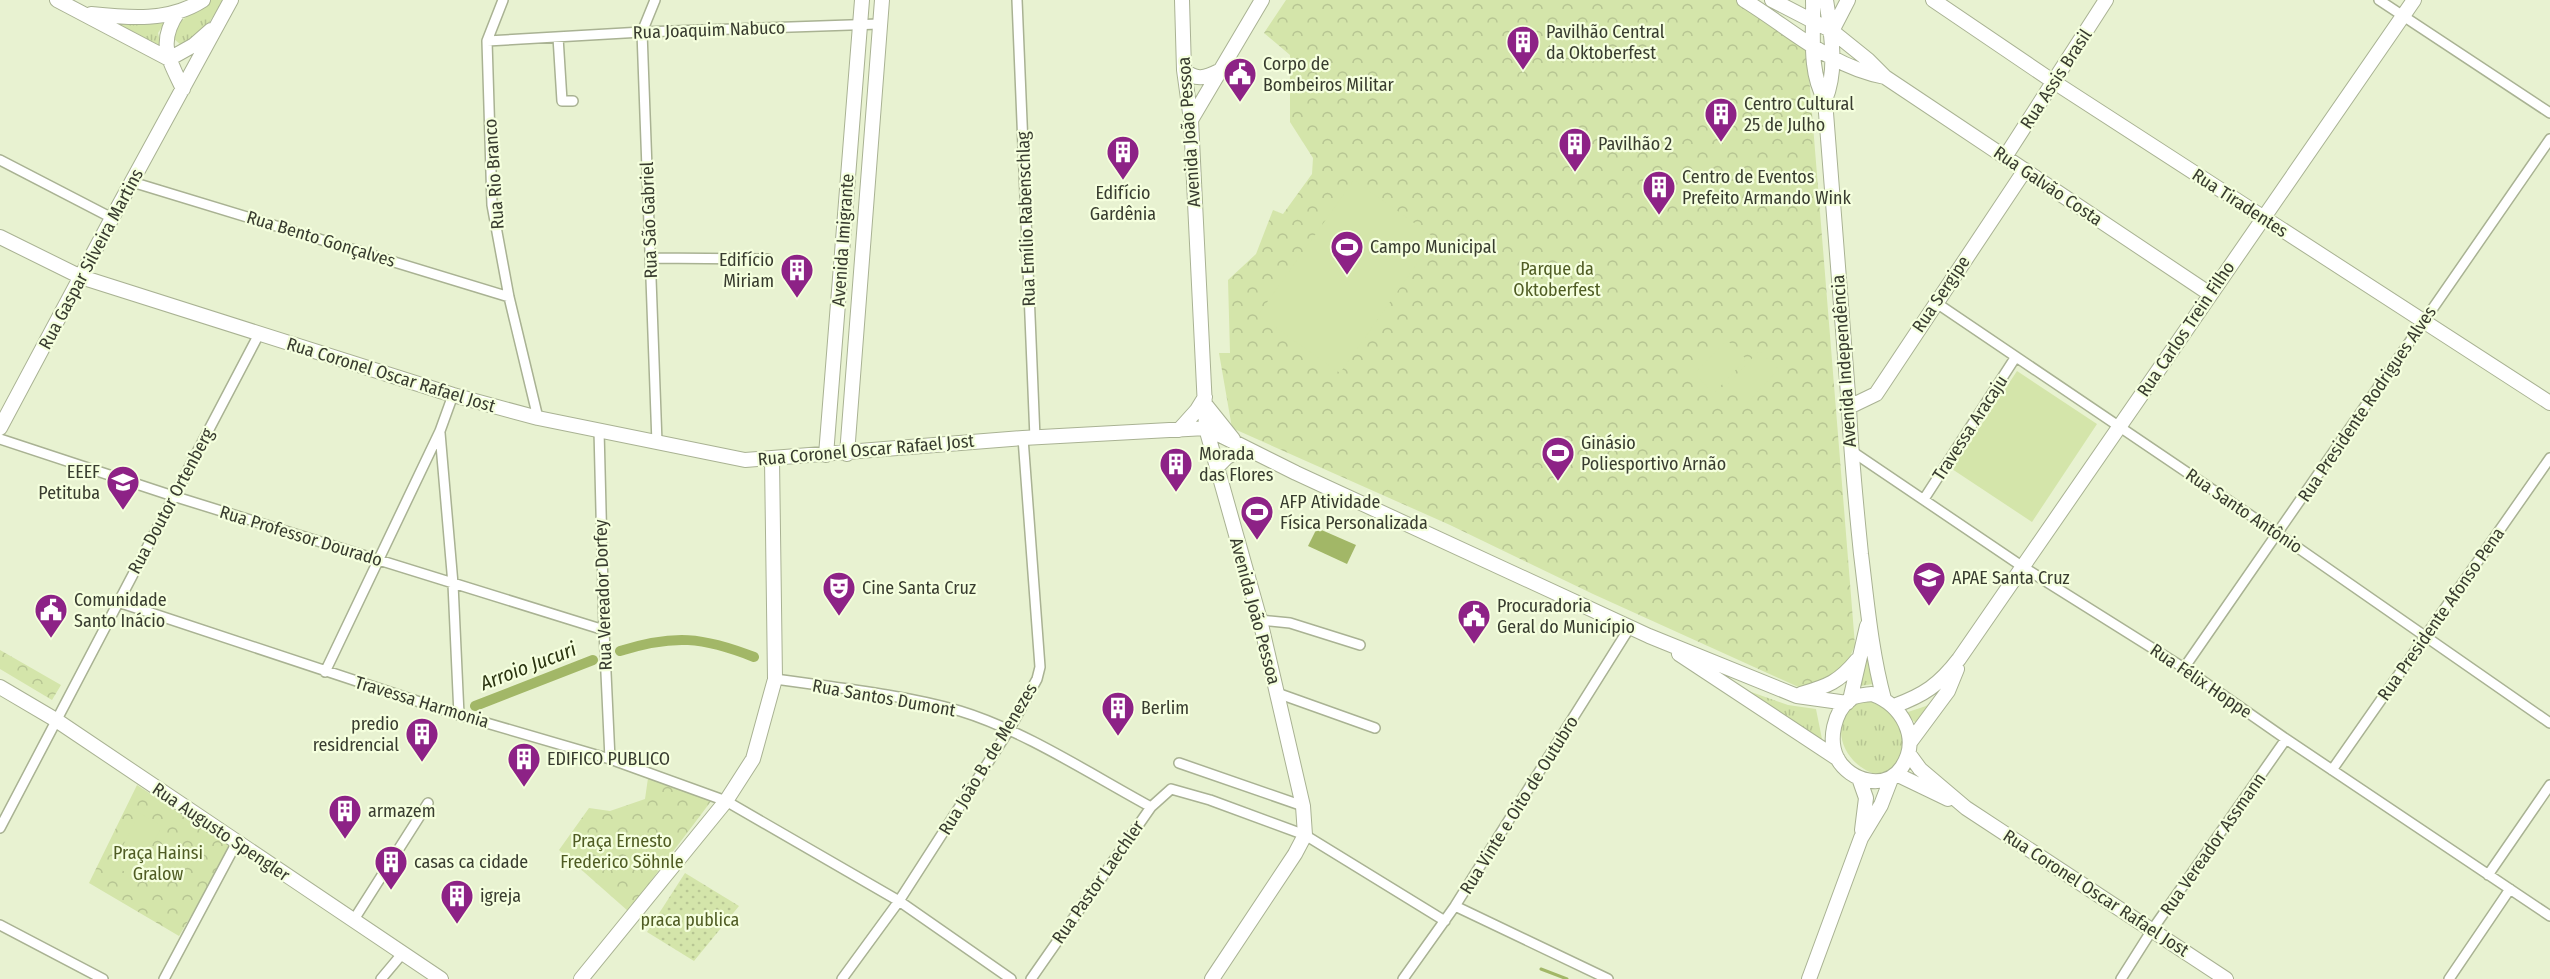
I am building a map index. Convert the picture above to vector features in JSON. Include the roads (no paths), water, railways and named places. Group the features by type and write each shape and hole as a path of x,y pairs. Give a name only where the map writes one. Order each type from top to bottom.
{"main road":[{"path":"57,0 169,58"},
{"path":"83,13 125,18 162,16 178,12 203,0"},
{"name":"Rua Gaspar Silveira Martins","path":"0,428 231,0"},
{"name":"Avenida Imigrante","path":"826,455 862,0"},
{"name":"Avenida Imigrante","path":"847,454 882,0"},
{"name":"Avenida João Pessoa","path":"1182,0 1184,70 1191,120 1206,429 1260,620 1303,806 1305,835"},
{"path":"1191,120 1262,0"},
{"name":"Rua Galvão Costa","path":"1744,0 1832,58 1861,73 1885,77"},
{"name":"Rua Galvão Costa","path":"1772,0 1832,31 1885,77 2210,294"},
{"name":"Avenida Independência","path":"1812,0 1813,47 1818,88 1825,100"},
{"name":"Avenida Independência","path":"1826,0 1832,31 1832,58 1830,87 1825,100 1849,407 1850,450 1869,621 1877,672 1889,702"},
{"path":"1832,31 1848,0"},
{"name":"Rua Tiradentes","path":"1933,0 2262,218 2550,403"},
{"name":"Rua Assis Brasil","path":"2005,157 2106,0"},
{"name":"Rua Carlos Trein Filho","path":"1889,702 1929,690 1943,679 1959,658 2414,0"},
{"path":"178,12 169,26 165,40 169,58 183,89"},
{"path":"169,58 194,45 223,15"},
{"path":"1184,70 1191,76 1203,78 1219,71"},
{"name":"Rua Sergipe","path":"1849,407 1876,394 1935,302 2025,170"},
{"name":"Rua Coronel Oscar Rafael Jost","path":"0,237 81,278 453,395 538,418 745,460 847,454 1029,438 1206,429 1649,636 1797,696 1848,701"},
{"path":"832,391 851,392"},
{"path":"1179,430 1205,400 1242,446 1217,467"},
{"path":"581,979 726,801 753,759 775,679 772,459"},
{"name":"Avenida Independência","path":"1848,701 1869,621"},
{"name":"Rua Coronel Oscar Rafael Jost","path":"1649,636 1728,685 1838,759"},
{"path":"1797,696 1828,686 1844,676 1858,658"},
{"name":"Rua Carlos Trein Filho","path":"1910,748 1948,691 1959,658"},
{"path":"1728,685 1739,672"},
{"name":"Rua Augusto Spengler","path":"0,687 56,720 441,979"},
{"path":"1809,979 1861,838 1910,748 1906,722 1889,702 1872,694 1848,701 1838,717 1833,734 1838,759 1859,778 1867,782 1894,776"},
{"name":"Rua Coronel Oscar Rafael Jost","path":"1910,748 1920,769 1966,808 2226,979"},
{"name":"Rua Coronel Oscar Rafael Jost","path":"1894,776 1966,808"},
{"path":"1859,778 1866,798 1861,838"},
{"path":"1212,979 1295,854 1305,835"}],"street":[{"name":"Rua Rio Branco","path":"503,0 487,41 492,205 509,297 538,418"},
{"name":"Rua São Gabriel","path":"655,0 642,32 657,443"},
{"name":"Rua Emílio Rabenschlag","path":"1017,0 1029,438"},
{"path":"2379,0 2550,113"},
{"path":"859,25 879,24"},
{"name":"Rua Joaquim Nabuco","path":"487,41 642,32 859,25"},
{"path":"558,37 562,101 573,101"},
{"name":"Rua Presidente Rodrigues Alves","path":"2184,668 2550,139"},
{"path":"0,160 112,218"},
{"name":"Rua Bento Gonçalves","path":"132,182 509,297"},
{"path":"650,258 768,259"},
{"name":"Rua Santo Antônio","path":"1935,302 2278,534 2550,723"},
{"name":"Rua Doutor Ortenberg","path":"0,828 259,334"},
{"name":"Travessa Aracaju","path":"1924,499 2015,358"},
{"path":"325,672 440,431 453,395"},
{"name":"Rua Vereador Dorfey","path":"599,430 603,630 610,759"},
{"path":"440,431 453,584 459,715"},
{"name":"Rua João B. de Menezes","path":"842,979 899,901 1009,730 1037,679 1040,667 1029,438"},
{"name":"Rua Professor Dourado","path":"0,440 378,561 603,630"},
{"name":"Rua Félix Hoppe","path":"1850,450 2023,567 2184,668 2550,916"},
{"name":"Rua Presidente Afonso Pena","path":"2332,770 2550,458"},
{"name":"Travessa Harmonia","path":"118,602 459,715 610,759 726,801 899,901 1011,979"},
{"path":"1260,620 1290,623 1360,645"},
{"name":"Rua Vinte e Oito de Outubro","path":"1403,979 1455,906 1630,627"},
{"name":"Rua Santos Dumont","path":"775,679 870,693 960,711 1009,730 1151,807"},
{"path":"1276,693 1375,728"},
{"name":"Rua Vereador Assmann","path":"2121,979 2152,930 2286,739"},
{"path":"1179,763 1303,806"},
{"path":"2488,876 2550,785"},
{"name":"Rua Pastor Laechler","path":"1030,979 1151,807 1170,789 1210,800 1305,835"},
{"path":"353,921 428,803"},
{"path":"1305,835 1445,921"},
{"path":"164,979 237,842"},
{"path":"2449,979 2510,889"},
{"path":"1455,906 1608,979"},
{"path":"0,925 102,979"},
{"path":"381,979 402,954"}],"waterway":[{"name":"Arroio Jucuri","path":"620,651 657,642 688,640 719,645 754,657"},
{"name":"Arroio Jucuri","path":"475,706 593,660"},
{"name":"Arroio Jucuri","path":"1541,969 1567,979"}],"place":[{"name":"Pavilhão Central da Oktoberfest","path":"1523,71"},
{"name":"Corpo de Bombeiros Militar","path":"1240,103"},
{"name":"Centro Cultural 25 de Julho","path":"1721,143"},
{"name":"Pavilhão 2","path":"1575,173"},
{"name":"Edifício Gardênia","path":"1123,181"},
{"name":"Centro de Eventos Prefeito Armando Wink","path":"1659,216"},
{"name":"Campo Municipal","path":"1347,276"},
{"name":"Edifício Miriam","path":"797,299"},
{"name":"Ginásio Poliesportivo Arnão","path":"1558,482"},
{"name":"Morada das Flores","path":"1176,493"},
{"name":"EEEF Petituba","path":"123,511"},
{"name":"AFP Atividade Física Personalizada","path":"1257,541"},
{"name":"APAE Santa Cruz","path":"1929,607"},
{"name":"Cine Santa Cruz","path":"839,617"},
{"name":"Comunidade Santo Inácio","path":"51,639"},
{"name":"Procuradoria Geral do Município","path":"1474,645"},
{"name":"Berlim","path":"1118,737"},
{"name":"predio residrencial","path":"422,763"},
{"name":"EDIFICO PUBLICO","path":"524,788"},
{"name":"armazem","path":"345,840"},
{"name":"casas ca cidade","path":"391,891"},
{"name":"igreja","path":"457,925"}],"park label":[{"name":"Parque da Oktoberfest","path":"1557,279"},
{"name":"Praça Ernesto Frederico Söhnle","path":"622,851"},
{"name":"Praça Hainsi Gralow","path":"158,863"},
{"name":"praca publica","path":"690,920"}]}
